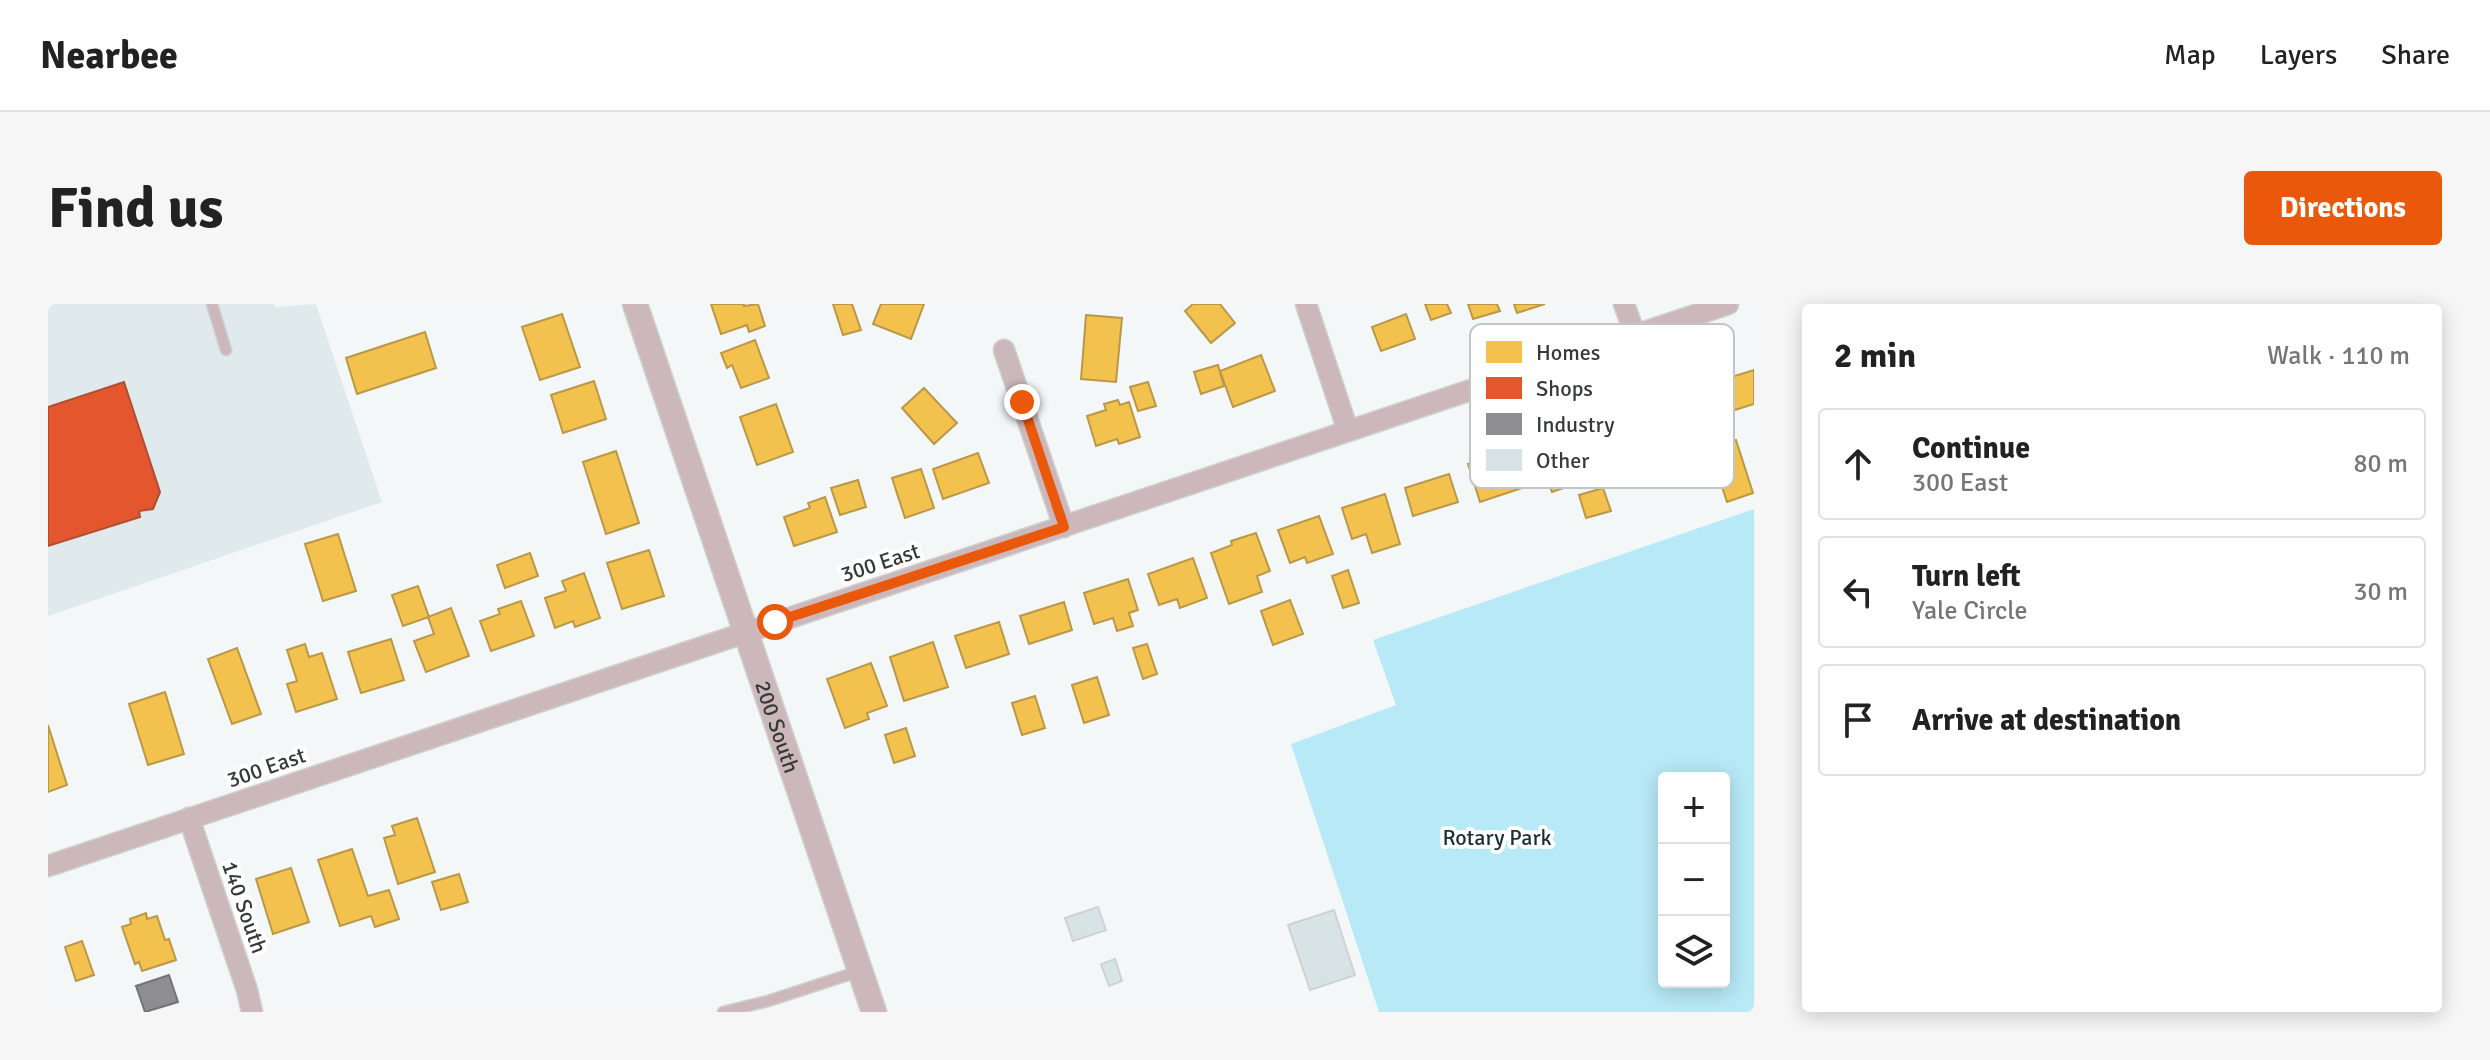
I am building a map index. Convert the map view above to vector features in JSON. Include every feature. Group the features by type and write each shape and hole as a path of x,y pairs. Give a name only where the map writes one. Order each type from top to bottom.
{"street":[{"name":"200 South","path":"635,304 874,1012"},
{"path":"1306,304 1348,431"},
{"path":"1624,304 1631,324"},
{"name":"300 East","path":"1668,324 1728,304"},
{"path":"1004,350 1064,527"},
{"name":"300 East","path":"48,866 1470,390"},
{"name":"140 South","path":"189,818 252,1012"}],"lane":[{"path":"212,304 226,350"},
{"path":"723,1012 860,971"}],"shaded area":[{"path":"48,304 274,304 275,307 316,304 382,502 48,616"}],"green space":[{"name":"Rotary Park","path":"1754,509 1754,1012 1379,1012 1291,744 1396,705 1373,640"}],"building: Homes":[{"path":"711,304 758,304 765,326 749,332 747,325 721,334"},
{"path":"833,304 852,304 861,330 843,335"},
{"path":"881,304 924,304 911,339 873,324"},
{"path":"1193,304 1220,304 1235,323 1211,343 1185,311"},
{"path":"1425,304 1447,304 1451,313 1431,320"},
{"path":"1468,304 1497,304 1500,311 1473,319"},
{"path":"1514,304 1545,304 1517,313"},
{"path":"562,314 580,367 540,380 522,327"},
{"path":"1406,314 1415,339 1381,351 1372,327"},
{"path":"1086,315 1122,318 1116,382 1081,379"},
{"path":"425,332 436,368 357,394 346,358"},
{"path":"755,340 769,378 741,388 732,365 727,368 721,353"},
{"path":"1261,355 1275,391 1233,407 1220,371"},
{"path":"1218,365 1224,386 1201,394 1194,372"},
{"path":"1754,370 1754,404 1735,410 1734,376"},
{"path":"594,381 606,419 563,433 551,395"},
{"path":"1148,382 1156,406 1138,411 1130,387"},
{"path":"924,388 957,423 934,444 902,408"},
{"path":"1118,400 1120,405 1129,402 1140,437 1119,444 1117,439 1096,446 1087,416 1106,410 1104,404"},
{"path":"776,404 793,452 757,465 740,417"},
{"path":"1734,441 1753,493 1727,502 1722,488 1734,488"},
{"path":"616,451 639,523 606,534 583,462"},
{"path":"978,453 989,483 943,499 933,469"},
{"path":"921,469 934,508 905,518 892,478"},
{"path":"1449,474 1458,502 1413,516 1405,488"},
{"path":"858,480 866,507 840,515 831,488"},
{"path":"1476,488 1522,488 1480,502"},
{"path":"1603,488 1611,511 1586,518 1579,495"},
{"path":"1385,494 1400,544 1372,553 1366,534 1352,539 1342,508"},
{"path":"825,497 837,532 794,546 784,517 810,508 808,503"},
{"path":"1319,516 1333,554 1307,563 1305,557 1290,563 1278,530"},
{"path":"1256,533 1270,571 1257,576 1262,592 1229,604 1211,553 1232,545 1231,541"},
{"path":"338,534 356,591 323,601 305,544"},
{"path":"649,550 664,596 622,609 607,563"},
{"path":"530,553 538,576 505,588 497,565"},
{"path":"1193,558 1207,598 1180,608 1177,599 1159,605 1148,574"},
{"path":"1348,570 1359,603 1343,608 1332,576"},
{"path":"584,573 600,618 575,627 573,621 555,628 545,598 566,591 562,581"},
{"path":"1128,579 1138,610 1129,613 1133,626 1117,631 1113,618 1094,624 1084,593"},
{"path":"418,586 429,617 403,626 392,595"},
{"path":"1290,600 1303,634 1273,645 1261,611"},
{"path":"521,601 534,636 491,651 480,621 500,614 498,609"},
{"path":"1064,602 1072,630 1029,644 1020,616"},
{"path":"451,608 469,656 426,672 414,641 434,634 428,617"},
{"path":"999,622 1009,654 966,668 955,636"},
{"path":"391,639 404,680 361,693 348,652"},
{"path":"933,642 948,687 904,701 890,657"},
{"path":"305,644 309,657 322,653 337,699 296,712 287,684 297,681 287,650"},
{"path":"1147,644 1157,674 1143,679 1133,648"},
{"path":"237,648 261,714 232,724 208,659"},
{"path":"871,663 887,706 867,713 869,719 845,728 827,679"},
{"path":"1097,677 1109,715 1084,723 1072,685"},
{"path":"165,692 184,754 148,765 129,704"},
{"path":"1035,696 1045,728 1022,735 1012,703"},
{"path":"48,725 67,785 48,792"},
{"path":"906,728 915,756 894,763 885,735"},
{"path":"417,818 435,872 398,884 384,838 395,835 392,826"},
{"path":"352,849 368,896 389,890 399,919 375,927 371,916 340,926 318,860"},
{"path":"291,868 309,922 273,934 256,879"},
{"path":"459,874 468,902 441,910 432,882"},
{"path":"146,913 147,919 157,916 176,960 142,971 139,962 135,964 122,927 131,924 130,919"},
{"path":"82,941 94,975 76,981 65,947"}],"building: Shops":[{"path":"124,382 160,492 153,509 139,511 140,517 48,546 48,407"}],"building: Industry":[{"path":"169,975 178,1002 145,1012 136,986"}],"building: Other":[{"path":"1098,907 1106,930 1073,941 1065,918"},
{"path":"1334,910 1355,975 1310,990 1288,925"},
{"path":"1115,959 1122,981 1109,986 1101,964"}],"route":[{"path":"775,622 1064,527 1022,402"}]}
